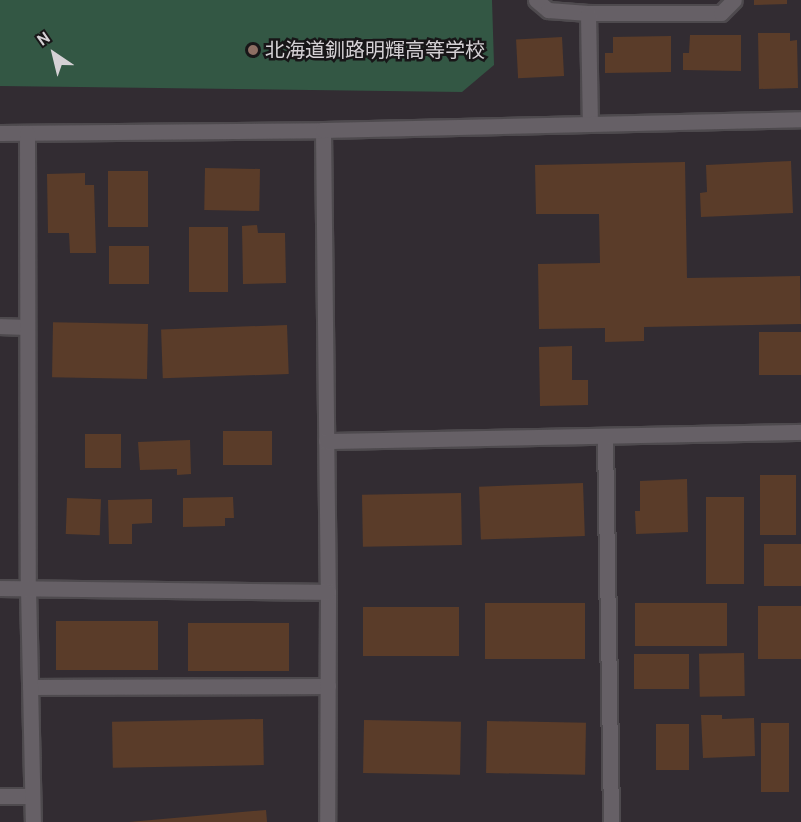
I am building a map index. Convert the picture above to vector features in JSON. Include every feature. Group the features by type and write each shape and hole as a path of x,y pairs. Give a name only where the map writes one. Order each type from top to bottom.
{"street":[{"path":"536,0 548,10 588,13 721,13 734,0"},
{"path":"588,13 590,124"},
{"path":"0,133 322,130 801,119"},
{"path":"322,130 328,592 327,822"},
{"path":"27,133 28,588 33,822"},
{"path":"0,326 27,327"},
{"path":"326,441 801,432"},
{"path":"604,437 611,822"},
{"path":"0,588 328,592"},
{"path":"30,687 328,686"},
{"path":"0,796 32,796"}],"green space":[{"name":"北海道釧路明輝高等学校","path":"0,0 492,0 494,65 462,92 0,86"}],"building":[{"path":"754,0 787,0 787,4 754,5"},
{"path":"758,33 790,33 790,41 797,40 798,88 759,89"},
{"path":"690,35 741,35 741,71 683,70 683,53 689,53"},
{"path":"671,36 671,72 605,73 605,53 613,53 613,37"},
{"path":"562,37 564,76 518,78 516,39"},
{"path":"791,161 793,213 701,217 700,193 707,192 706,165"},
{"path":"685,162 687,278 800,276 801,324 644,327 644,341 605,342 605,328 539,329 538,264 600,263 599,214 536,214 535,165"},
{"path":"205,168 260,169 259,211 204,210"},
{"path":"108,171 148,171 148,227 108,227"},
{"path":"85,173 85,185 94,185 96,253 70,253 69,233 48,233 47,174"},
{"path":"257,225 258,233 285,233 286,283 243,284 242,226"},
{"path":"189,227 228,227 228,292 189,292"},
{"path":"109,246 149,246 149,284 109,284"},
{"path":"53,322 148,324 147,379 52,377"},
{"path":"287,325 289,374 163,378 161,329"},
{"path":"759,332 801,332 801,375 759,375"},
{"path":"572,346 572,380 588,380 588,405 540,406 539,347"},
{"path":"223,431 272,431 272,465 223,465"},
{"path":"85,434 121,434 121,468 85,468"},
{"path":"190,440 191,474 177,475 177,469 140,470 138,442"},
{"path":"760,475 796,475 796,535 760,535"},
{"path":"687,479 688,532 636,534 635,511 640,511 640,481"},
{"path":"583,483 585,536 481,540 479,487"},
{"path":"461,493 462,545 363,547 362,495"},
{"path":"233,497 234,518 225,518 225,526 183,527 183,498"},
{"path":"706,497 744,497 744,584 706,584"},
{"path":"67,498 101,499 100,535 66,534"},
{"path":"152,499 152,523 132,524 132,544 109,544 108,500"},
{"path":"764,544 801,544 801,586 764,586"},
{"path":"485,603 585,603 585,659 485,659"},
{"path":"635,603 727,603 727,646 635,646"},
{"path":"758,606 801,606 801,659 758,659"},
{"path":"363,607 459,607 459,656 363,656"},
{"path":"56,621 158,621 158,670 56,670"},
{"path":"188,623 289,623 289,671 188,671"},
{"path":"744,653 745,696 700,697 699,654"},
{"path":"634,654 689,654 689,689 634,689"},
{"path":"701,715 722,715 722,719 754,718 755,756 703,758"},
{"path":"263,719 264,765 113,768 112,722"},
{"path":"364,720 461,722 460,775 363,773"},
{"path":"487,721 586,723 585,775 486,773"},
{"path":"761,723 789,723 789,792 761,792"},
{"path":"656,724 689,724 689,770 656,770"},
{"path":"266,810 267,822 129,822"}],"place":[{"name":"北海道釧路明輝高等学校","path":"253,50"}]}
